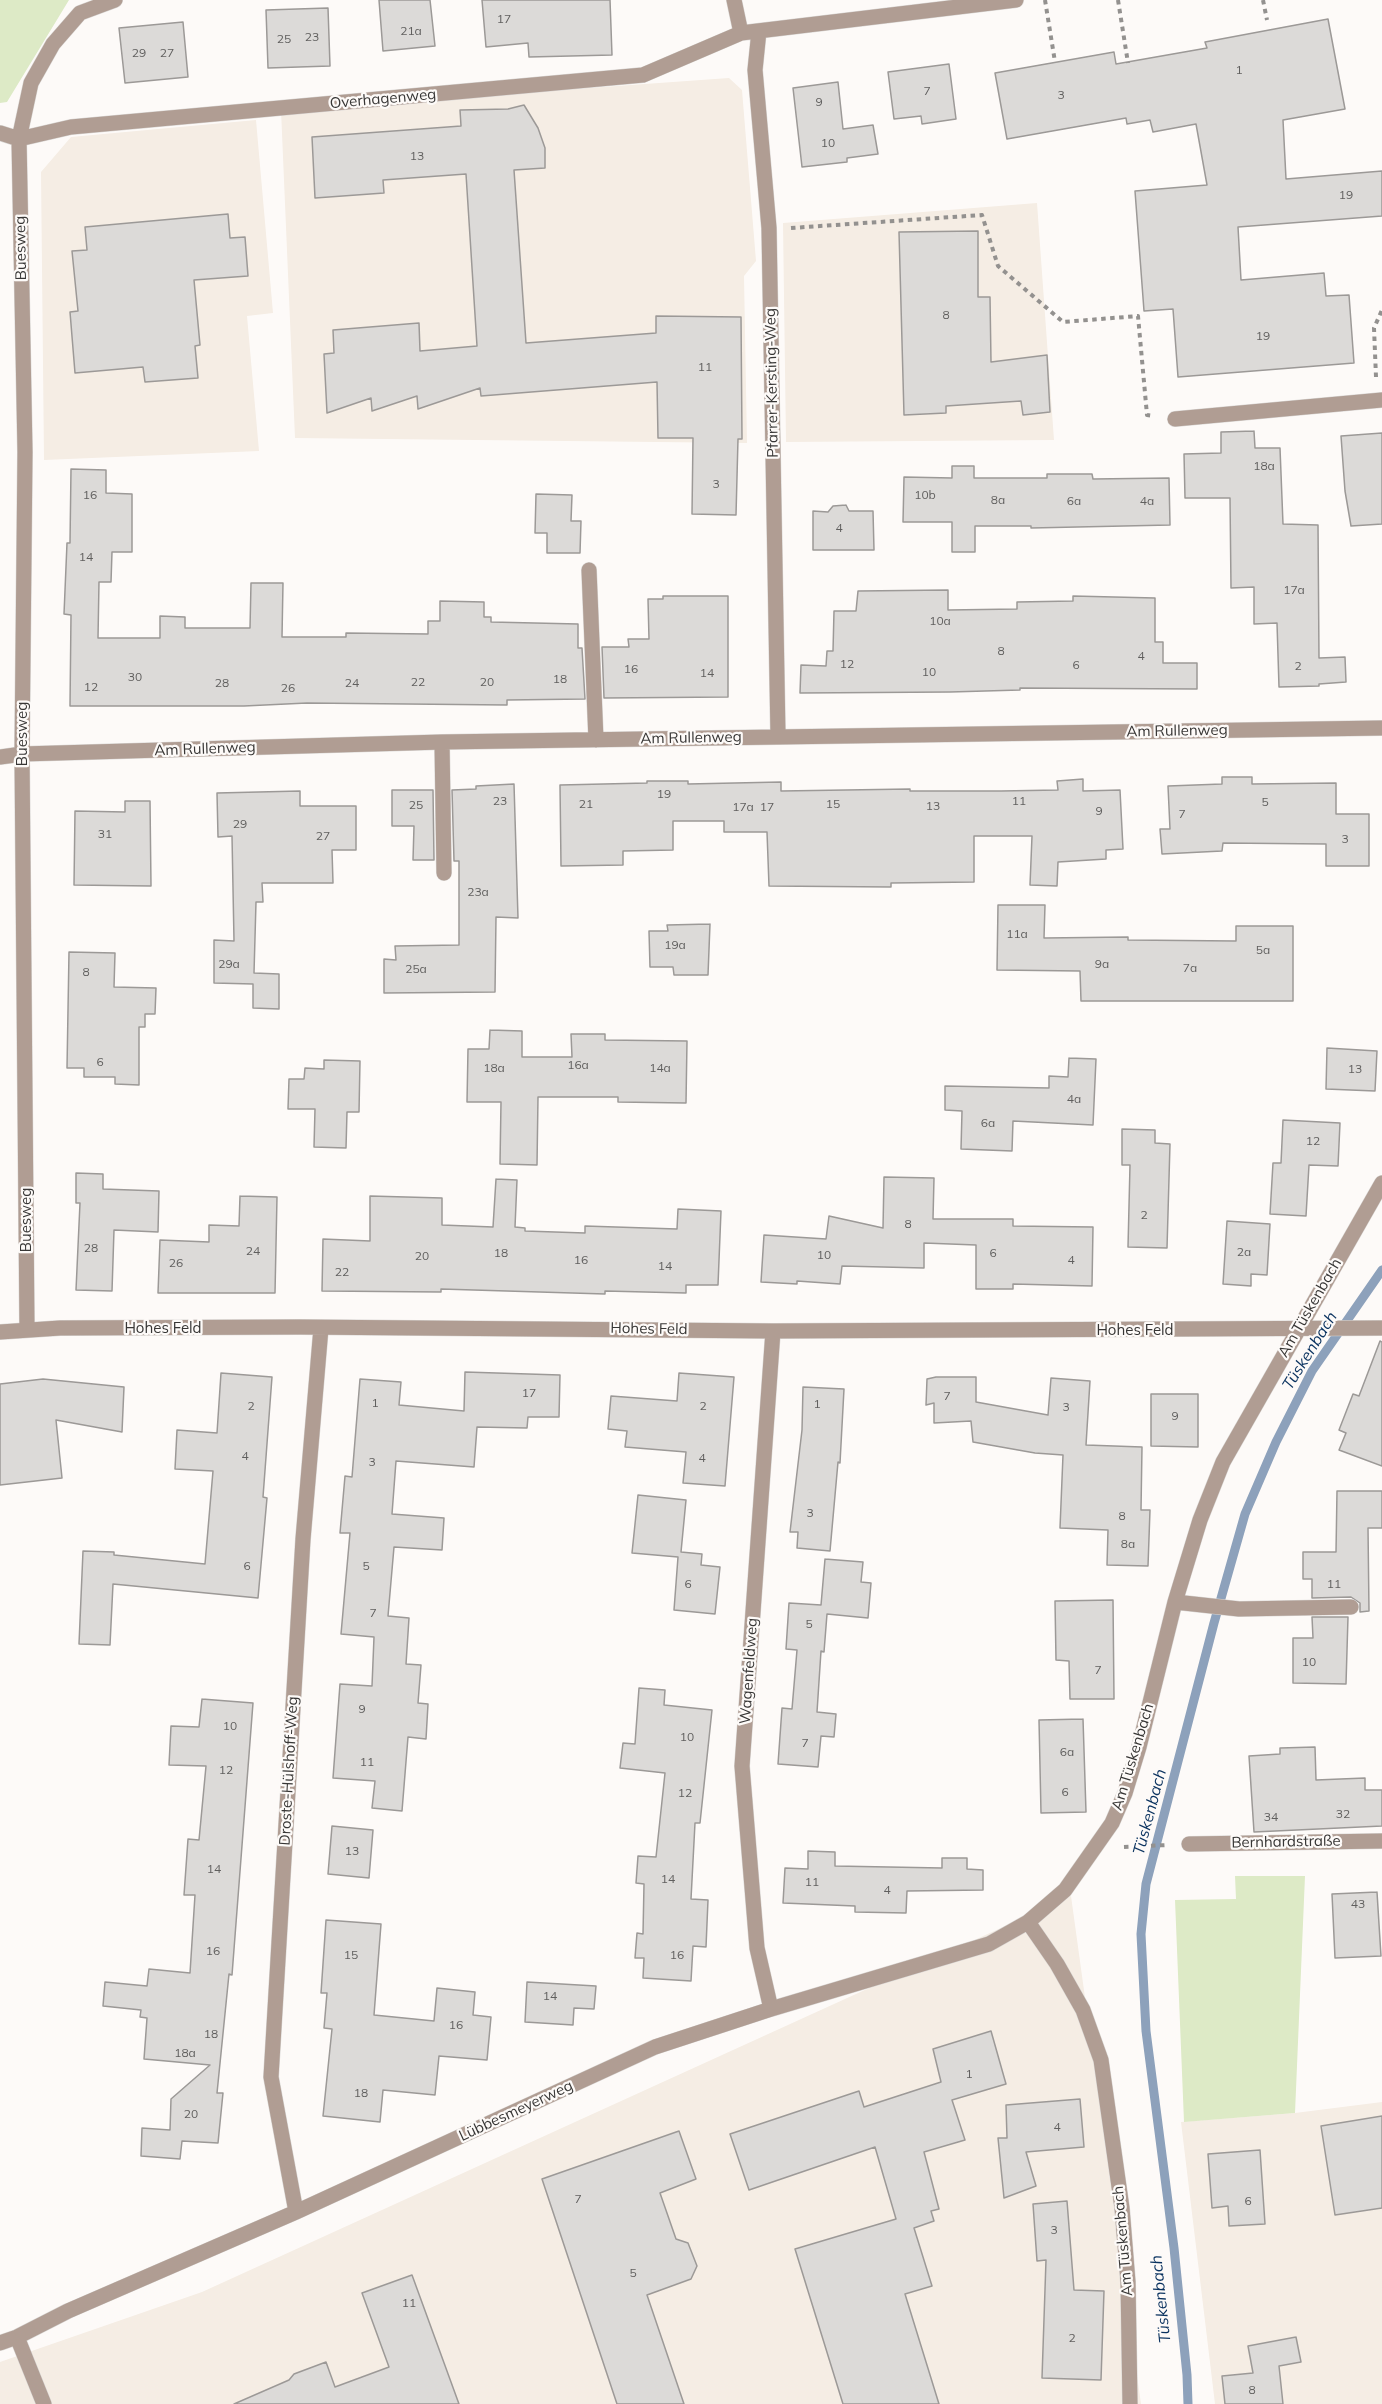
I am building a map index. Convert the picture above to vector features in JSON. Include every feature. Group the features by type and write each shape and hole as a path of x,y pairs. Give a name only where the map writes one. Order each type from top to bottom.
{"street":[{"path":"0,133 19,139 31,83 53,44 80,13 115,0"},
{"path":"734,0 741,33"},
{"name":"Overhagenweg","path":"19,139 71,127 643,75 741,33 1016,0"},
{"name":"Pfarrer-Kersting-Weg","path":"759,31 755,70 769,228 778,736"},
{"name":"Buesweg","path":"19,139 25,453 22,754 27,1329"},
{"path":"1175,419 1379,400"},
{"path":"589,570 596,740"},
{"name":"Am Rullenweg","path":"0,757 22,754 442,742 1382,728"},
{"path":"442,742 444,873"},
{"name":"Am Tüskenbach","path":"1130,2404 1128,2283 1120,2197 1101,2060 1083,2010 1057,1964 1028,1922 1065,1890 1112,1823 1125,1793 1139,1747 1175,1602 1200,1520 1223,1462 1304,1329 1382,1183"},
{"name":"Hohes Feld","path":"0,1332 27,1329 321,1328 773,1331 1380,1328"},
{"name":"Droste-Hülshoff-Weg","path":"296,2212 271,2077 303,1539 321,1328"},
{"name":"Wagenfeldweg","path":"771,2009 757,1948 742,1766 773,1331"},
{"path":"1175,1602 1239,1609 1351,1607"},
{"name":"Bernhardstraße","path":"1189,1844 1382,1840"},
{"name":"Lübbesmeyerweg","path":"0,2343 296,2212 655,2047 771,2009 989,1944 1028,1922"},
{"path":"17,2337 44,2404"}],"path":[{"path":"1045,0 1055,62"},
{"path":"1118,0 1128,63"},
{"path":"1263,0 1267,20"},
{"path":"769,228 982,215 998,266 1064,322 1138,316 1147,415 1175,419"},
{"path":"1379,400 1374,328 1382,310"},
{"path":"1130,1847 1189,1844"}],"shaded area":[{"path":"729,78 742,90 756,261 744,276 747,443 295,438 281,110"},
{"path":"256,120 273,313 247,316 259,451 44,460 41,172 71,137"},
{"path":"1037,203 1054,440 786,442 783,223"},
{"path":"1071,1896 1141,2404 0,2404 0,2362 202,2292"},
{"path":"1382,2102 1382,2404 1215,2404 1181,2122 1295,2113"}],"green space":[{"path":"0,0 69,0 7,102 0,103"},
{"path":"1235,1876 1305,1876 1295,2113 1184,2122 1175,1900 1236,1899"}],"building":[{"path":"379,0 430,0 435,46 383,51"},
{"path":"482,0 610,0 612,55 529,57 528,43 486,47"},
{"path":"328,8 330,66 268,68 266,10"},
{"path":"1328,19 1345,109 1283,120 1286,179 1382,171 1382,216 1238,227 1241,280 1324,273 1326,296 1349,295 1354,363 1178,377 1173,309 1144,311 1135,191 1207,185 1196,124 1153,132 1150,120 1127,124 1126,118 1007,139 995,73 1114,52 1116,64 1207,48 1205,42"},
{"path":"183,22 188,77 125,83 119,28"},
{"path":"949,64 956,119 922,124 921,116 894,119 888,72"},
{"path":"838,82 843,129 873,125 878,154 847,158 847,162 802,167 793,88"},
{"path":"524,105 538,128 545,148 545,168 514,170 526,343 656,333 656,316 741,317 742,439 738,439 736,515 692,514 693,438 658,438 657,382 481,396 480,388 418,409 417,396 372,411 371,398 327,413 324,354 334,353 333,330 419,323 420,351 477,346 466,174 383,180 384,193 315,198 312,137 461,126 460,110 508,109"},
{"path":"228,214 230,238 245,237 248,276 194,280 200,345 195,346 198,378 145,382 143,367 75,373 70,312 78,311 72,251 87,250 85,227"},
{"path":"978,231 978,297 990,297 991,362 1047,355 1050,412 1023,415 1021,401 946,406 946,413 904,415 899,232"},
{"path":"1254,431 1255,448 1280,448 1283,524 1318,525 1319,658 1345,657 1346,682 1319,684 1319,686 1279,687 1277,623 1254,624 1254,587 1231,588 1230,498 1185,498 1184,454 1221,453 1221,432"},
{"path":"1382,433 1382,524 1351,526 1345,491 1341,436"},
{"path":"952,466 974,466 974,478 1047,478 1047,474 1092,474 1093,479 1169,478 1170,525 1031,528 1031,526 975,526 975,552 952,552 952,522 903,522 904,477 952,478"},
{"path":"71,469 106,470 106,493 132,494 132,552 112,552 111,582 99,582 98,638 160,638 160,616 185,617 185,628 250,628 251,583 283,583 282,637 346,637 346,633 428,634 428,621 440,621 440,601 484,602 484,617 491,617 491,622 578,624 578,648 582,648 585,699 507,700 507,705 307,703 244,706 70,706 71,615 64,614 67,543 70,543"},
{"path":"536,494 572,495 571,521 581,521 580,553 547,553 547,533 535,533"},
{"path":"846,505 849,511 873,511 874,550 813,550 813,511 828,512 833,506"},
{"path":"948,590 948,610 1017,609 1017,602 1073,601 1073,596 1155,598 1155,642 1163,642 1163,663 1197,663 1197,689 1020,688 1020,690 950,692 800,693 801,665 826,666 827,651 833,651 834,611 856,611 858,591"},
{"path":"663,596 728,596 728,697 604,698 602,647 629,647 628,639 649,639 648,599 663,599"},
{"path":"1222,777 1252,777 1252,784 1336,783 1336,814 1369,814 1369,866 1326,866 1326,844 1223,843 1222,851 1162,854 1160,829 1170,829 1168,786 1222,784"},
{"path":"1083,779 1083,791 1120,790 1123,849 1106,850 1106,859 1058,862 1057,886 1030,885 1032,836 974,836 974,882 891,883 891,887 769,886 767,832 724,832 724,821 673,821 673,850 623,851 623,865 561,866 560,785 647,783 647,781 688,781 688,784 781,782 781,791 910,789 910,791 1001,791 1058,790 1057,781"},
{"path":"514,784 518,918 496,917 495,992 384,993 384,959 396,960 395,946 459,945 459,861 454,861 452,790"},
{"path":"392,790 433,790 434,860 413,860 414,826 392,826"},
{"path":"300,791 300,806 356,806 356,850 332,850 333,883 262,883 263,902 256,902 254,973 279,974 279,1009 253,1008 253,984 214,983 214,940 234,941 232,836 218,837 217,793"},
{"path":"125,801 150,801 151,886 74,885 75,811 125,812"},
{"path":"998,905 1045,905 1044,938 1128,937 1128,940 1236,941 1236,926 1293,926 1293,1001 1081,1001 1080,971 997,970"},
{"path":"710,924 708,975 674,975 673,967 650,967 649,931 668,931 667,925"},
{"path":"69,952 115,953 114,987 156,988 155,1014 145,1014 145,1027 139,1027 139,1085 115,1084 115,1077 84,1077 84,1068 67,1068"},
{"path":"490,1030 522,1031 522,1057 572,1057 571,1034 605,1034 605,1040 687,1041 686,1103 618,1102 618,1097 538,1097 537,1165 500,1164 501,1102 467,1102 468,1049 489,1049"},
{"path":"1327,1048 1377,1051 1375,1091 1326,1089"},
{"path":"1069,1058 1096,1059 1093,1125 1013,1121 1012,1151 961,1149 962,1111 945,1110 945,1086 1049,1088 1049,1076 1068,1077"},
{"path":"324,1060 360,1061 359,1112 347,1112 346,1148 314,1147 315,1109 288,1109 289,1079 304,1079 305,1068 324,1069"},
{"path":"1283,1120 1340,1123 1338,1166 1309,1165 1306,1216 1270,1214 1273,1163 1281,1163"},
{"path":"1122,1129 1155,1130 1155,1143 1170,1144 1167,1248 1128,1247 1130,1165 1122,1165"},
{"path":"76,1173 103,1174 103,1189 159,1191 158,1232 114,1230 112,1291 76,1290 80,1203 76,1203"},
{"path":"884,1177 934,1178 933,1219 1013,1219 1013,1226 1093,1227 1092,1286 1013,1284 1013,1289 976,1289 976,1245 924,1243 924,1268 842,1266 840,1284 797,1281 797,1284 761,1282 764,1235 826,1239 829,1216 883,1228"},
{"path":"496,1179 517,1180 515,1227 525,1228 525,1231 585,1233 585,1226 677,1229 678,1209 721,1211 718,1285 686,1285 686,1293 605,1291 605,1294 441,1289 441,1292 322,1291 323,1239 370,1241 370,1196 442,1198 442,1225 493,1227"},
{"path":"240,1196 277,1197 275,1293 158,1293 160,1240 209,1242 209,1225 239,1226"},
{"path":"1227,1221 1270,1224 1267,1275 1251,1274 1251,1286 1223,1284"},
{"path":"1380,1341 1382,1342 1382,1466 1339,1450 1346,1433 1339,1430 1353,1394 1359,1396"},
{"path":"465,1372 560,1375 559,1417 528,1417 527,1428 477,1427 474,1467 396,1461 392,1514 444,1518 442,1550 394,1547 388,1616 409,1618 406,1664 421,1665 418,1703 428,1704 426,1739 408,1737 402,1811 372,1808 375,1781 333,1778 340,1684 372,1686 374,1637 341,1634 350,1533 340,1533 345,1476 352,1477 360,1379 401,1382 399,1405 464,1411"},
{"path":"221,1373 272,1377 263,1497 267,1498 258,1598 113,1584 110,1645 79,1644 83,1551 114,1552 114,1555 205,1564 213,1471 175,1469 177,1430 217,1433"},
{"path":"679,1373 734,1377 725,1486 683,1483 686,1452 625,1447 627,1431 608,1429 611,1396 677,1401"},
{"path":"976,1377 976,1402 1048,1415 1051,1378 1090,1381 1086,1445 1142,1447 1141,1510 1150,1510 1148,1566 1107,1565 1108,1530 1060,1528 1063,1455 1035,1453 973,1442 971,1421 934,1423 934,1403 926,1405 927,1379"},
{"path":"43,1379 124,1387 122,1432 56,1420 62,1478 0,1485 0,1384"},
{"path":"803,1387 844,1389 840,1463 838,1462 830,1551 797,1548 798,1532 790,1532 802,1430"},
{"path":"1151,1394 1198,1394 1198,1447 1151,1446"},
{"path":"1337,1491 1382,1491 1382,1528 1368,1528 1369,1611 1360,1612 1360,1603 1351,1597 1312,1598 1312,1579 1303,1579 1303,1552 1336,1552"},
{"path":"638,1495 686,1500 681,1552 702,1554 701,1565 720,1567 715,1614 674,1610 678,1557 632,1553"},
{"path":"825,1559 863,1562 861,1582 871,1583 868,1618 827,1614 824,1652 821,1651 817,1712 836,1714 834,1737 821,1736 818,1767 778,1764 782,1708 792,1709 797,1650 786,1649 789,1603 821,1605"},
{"path":"1113,1600 1114,1699 1070,1699 1069,1661 1056,1660 1055,1601"},
{"path":"1312,1617 1348,1617 1346,1684 1293,1683 1293,1638 1313,1638"},
{"path":"639,1688 665,1690 664,1705 712,1710 700,1823 695,1823 691,1899 708,1900 706,1947 693,1946 691,1981 643,1978 644,1958 635,1958 637,1933 643,1934 644,1884 636,1883 638,1856 656,1857 665,1773 620,1768 623,1743 635,1744"},
{"path":"202,1699 253,1703 232,1975 229,1974 217,2093 223,2093 218,2143 182,2141 180,2159 141,2156 142,2128 170,2130 171,2099 210,2065 144,2059 147,2018 140,2017 141,2010 103,2006 105,1982 147,1986 149,1969 190,1973 195,1895 184,1895 188,1839 199,1840 206,1766 169,1765 171,1726 199,1727"},
{"path":"1083,1719 1086,1812 1041,1813 1039,1720"},
{"path":"1315,1747 1316,1780 1365,1778 1365,1790 1382,1790 1382,1826 1254,1832 1249,1756 1280,1754 1280,1748"},
{"path":"332,1826 373,1830 369,1878 328,1874"},
{"path":"808,1851 835,1852 835,1866 942,1868 942,1858 967,1858 967,1869 983,1870 983,1890 907,1891 906,1913 855,1912 855,1906 783,1903 785,1868 808,1869"},
{"path":"1377,1892 1381,1956 1335,1958 1332,1894"},
{"path":"326,1920 381,1924 374,2015 434,2021 437,1988 475,1992 473,2015 491,2017 487,2060 439,2056 435,2095 383,2090 380,2122 323,2116 332,2029 324,2028 327,1993 321,1993"},
{"path":"527,1982 596,1986 594,2009 574,2008 573,2025 525,2022"},
{"path":"991,2031 1006,2084 952,2100 965,2140 924,2152 939,2209 931,2211 934,2221 914,2228 932,2286 905,2294 939,2404 843,2404 795,2249 896,2219 875,2147 749,2190 730,2134 859,2091 864,2107 941,2082 933,2049"},
{"path":"1080,2099 1084,2147 1026,2152 1036,2186 1004,2198 998,2138 1007,2138 1006,2105"},
{"path":"1382,2116 1382,2208 1335,2215 1321,2126"},
{"path":"679,2131 696,2179 660,2193 676,2239 688,2243 697,2266 691,2279 647,2295 684,2404 617,2404 542,2179"},
{"path":"1260,2150 1265,2224 1229,2226 1228,2206 1212,2208 1208,2154"},
{"path":"1067,2201 1074,2290 1104,2291 1101,2380 1042,2378 1046,2260 1037,2261 1033,2204"},
{"path":"412,2275 459,2404 234,2404 289,2380 294,2374 326,2362 335,2387 389,2367 362,2293"},
{"path":"1296,2337 1301,2362 1279,2366 1283,2404 1225,2404 1222,2376 1253,2373 1248,2346"}],"waterway":[{"name":"Tüskenbach","path":"1188,2404 1174,2248 1146,2031 1141,1934 1146,1884 1245,1514 1276,1442 1312,1371 1382,1270"}]}
